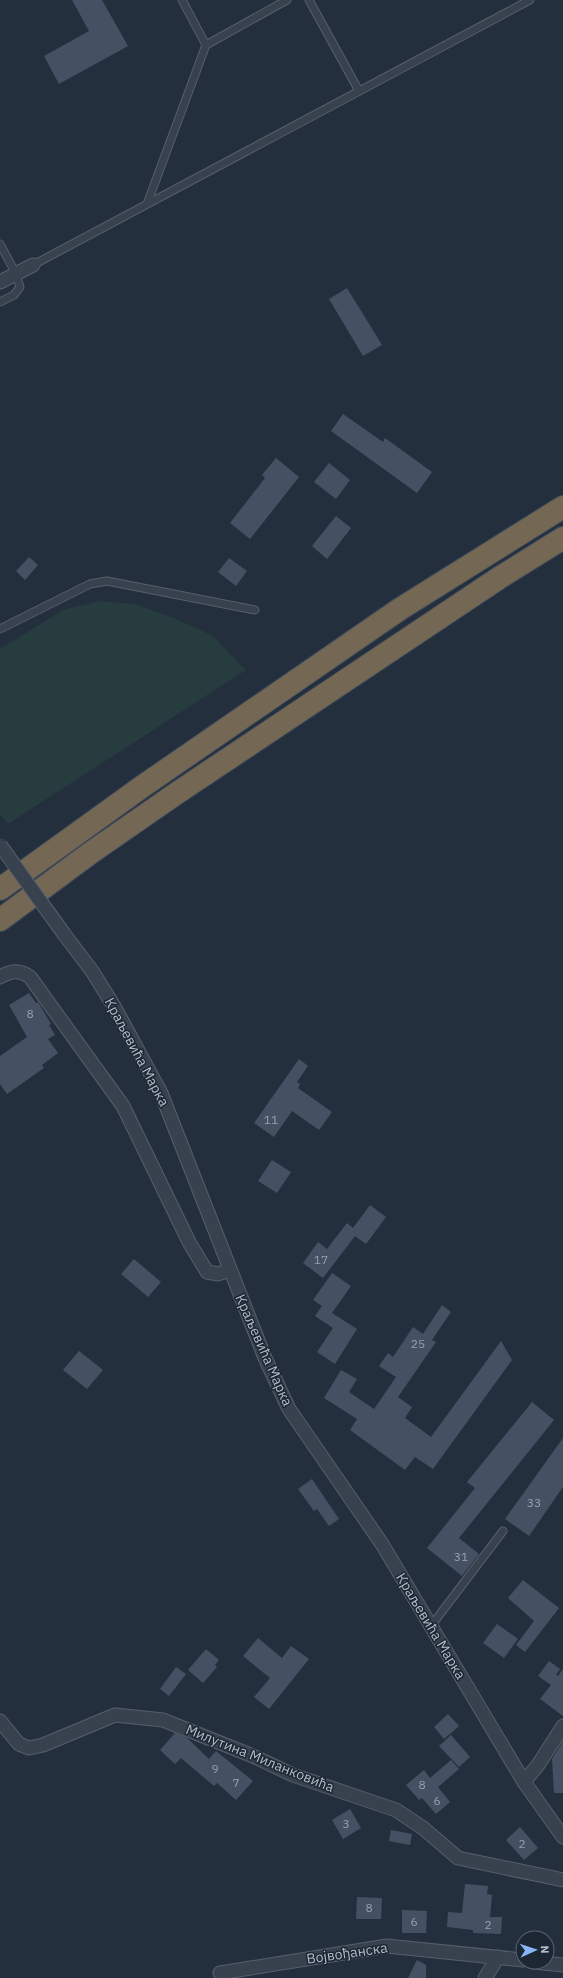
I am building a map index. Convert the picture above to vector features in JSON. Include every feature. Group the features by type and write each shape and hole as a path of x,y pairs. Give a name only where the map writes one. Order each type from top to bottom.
{"highway":[{"path":"0,889 143,786 400,609 563,507"},
{"path":"0,920 89,854 177,793 498,578 563,538"}],"street":[{"path":"0,282 33,265"},
{"name":"Краљевића Марка","path":"0,845 92,971 115,1008 154,1079 181,1141 229,1270 271,1372 289,1409 382,1544 524,1782 563,1837"},
{"path":"0,977 10,972 22,971 30,976 123,1106 189,1242 207,1272 218,1274 229,1270"},
{"name":"Милутина Миланковића","path":"1,1722 19,1744 29,1748 44,1746 115,1715 163,1720 253,1756 293,1775 396,1810 423,1828 458,1858 563,1880"},
{"path":"524,1782 538,1765 563,1726"},
{"name":"Војвођанска","path":"220,1974 387,1946 515,1959"},
{"path":"485,1978 498,1957"}],"lane":[{"path":"182,0 206,45"},
{"path":"146,204 206,45 287,0"},
{"path":"309,0 359,91"},
{"path":"33,265 530,0"},
{"path":"0,302 14,295 20,287 16,274 1,248"},
{"path":"0,629 90,584 107,581 255,610"},
{"path":"432,1626 503,1531"}],"green space":[{"path":"100,601 135,604 174,618 213,636 246,670 8,824 0,814 0,649 63,610"}],"building":[{"path":"72,0 102,0 128,46 59,84 44,56 89,31"},
{"path":"347,288 382,345 363,356 329,299"},
{"path":"343,414 383,442 385,438 432,472 417,493 331,431"},
{"path":"276,458 299,477 250,539 230,523 265,478 262,475"},
{"path":"329,463 350,480 336,499 314,482"},
{"path":"336,516 351,528 327,559 312,546"},
{"path":"29,557 38,565 25,580 16,571"},
{"path":"229,558 247,571 236,586 218,572"},
{"path":"29,993 36,1003 38,1002 51,1024 49,1025 55,1035 48,1039 58,1053 42,1065 44,1068 7,1094 0,1084 0,1056 27,1037 9,1005"},
{"path":"299,1059 308,1066 297,1082 300,1084 298,1088 332,1112 319,1130 292,1111 274,1137 254,1123"},
{"path":"272,1160 291,1172 277,1193 258,1181"},
{"path":"370,1205 386,1217 366,1244 355,1236 323,1278 303,1263 318,1242 327,1249 347,1223 353,1228"},
{"path":"134,1259 161,1282 148,1297 121,1274"},
{"path":"332,1273 351,1286 332,1313 357,1329 335,1364 317,1352 333,1328 315,1316 322,1306 313,1300"},
{"path":"442,1305 451,1312 432,1340 436,1342 398,1397 412,1407 405,1418 431,1437 501,1341 512,1360 433,1469 415,1457 405,1470 350,1430 357,1419 324,1398 341,1370 357,1379 349,1392 374,1409 396,1377 379,1366 388,1353 393,1357 413,1327 423,1334"},
{"path":"79,1351 103,1370 87,1389 63,1370"},
{"path":"532,1402 554,1420 459,1538 479,1554 462,1576 427,1548 475,1488 467,1482"},
{"path":"563,1438 563,1487 529,1536 505,1519"},
{"path":"312,1479 339,1519 329,1526 317,1509 314,1511 298,1489"},
{"path":"523,1580 559,1608 525,1652 516,1645 534,1621 508,1598"},
{"path":"497,1624 518,1639 504,1658 483,1643"},
{"path":"258,1638 282,1658 291,1646 309,1659 269,1709 254,1697 270,1678 243,1656"},
{"path":"206,1649 219,1660 215,1665 217,1667 203,1683 188,1670"},
{"path":"549,1661 560,1669 556,1675 558,1676 563,1669 563,1716 540,1699 551,1685 538,1676"},
{"path":"176,1667 186,1674 169,1696 160,1689"},
{"path":"448,1714 459,1726 444,1739 434,1727"},
{"path":"175,1733 187,1738 209,1759 216,1751 253,1781 236,1800 217,1783 214,1786 181,1758 175,1764 160,1750"},
{"path":"451,1735 470,1757 459,1767 439,1746"},
{"path":"563,1741 563,1793 554,1793 552,1759"},
{"path":"451,1760 459,1769 438,1787 450,1802 436,1814 422,1798 419,1800 406,1785 424,1770 430,1778"},
{"path":"350,1809 361,1828 343,1839 332,1820"},
{"path":"520,1827 538,1848 524,1860 506,1840"},
{"path":"391,1830 412,1834 410,1845 389,1841"},
{"path":"465,1884 488,1886 487,1894 492,1895 490,1917 502,1917 501,1934 473,1933 473,1930 447,1927 448,1912 462,1913"},
{"path":"357,1897 382,1898 381,1919 356,1919"},
{"path":"402,1910 427,1911 426,1933 402,1933"},
{"path":"417,1960 426,1965 426,1978 408,1978"}]}
